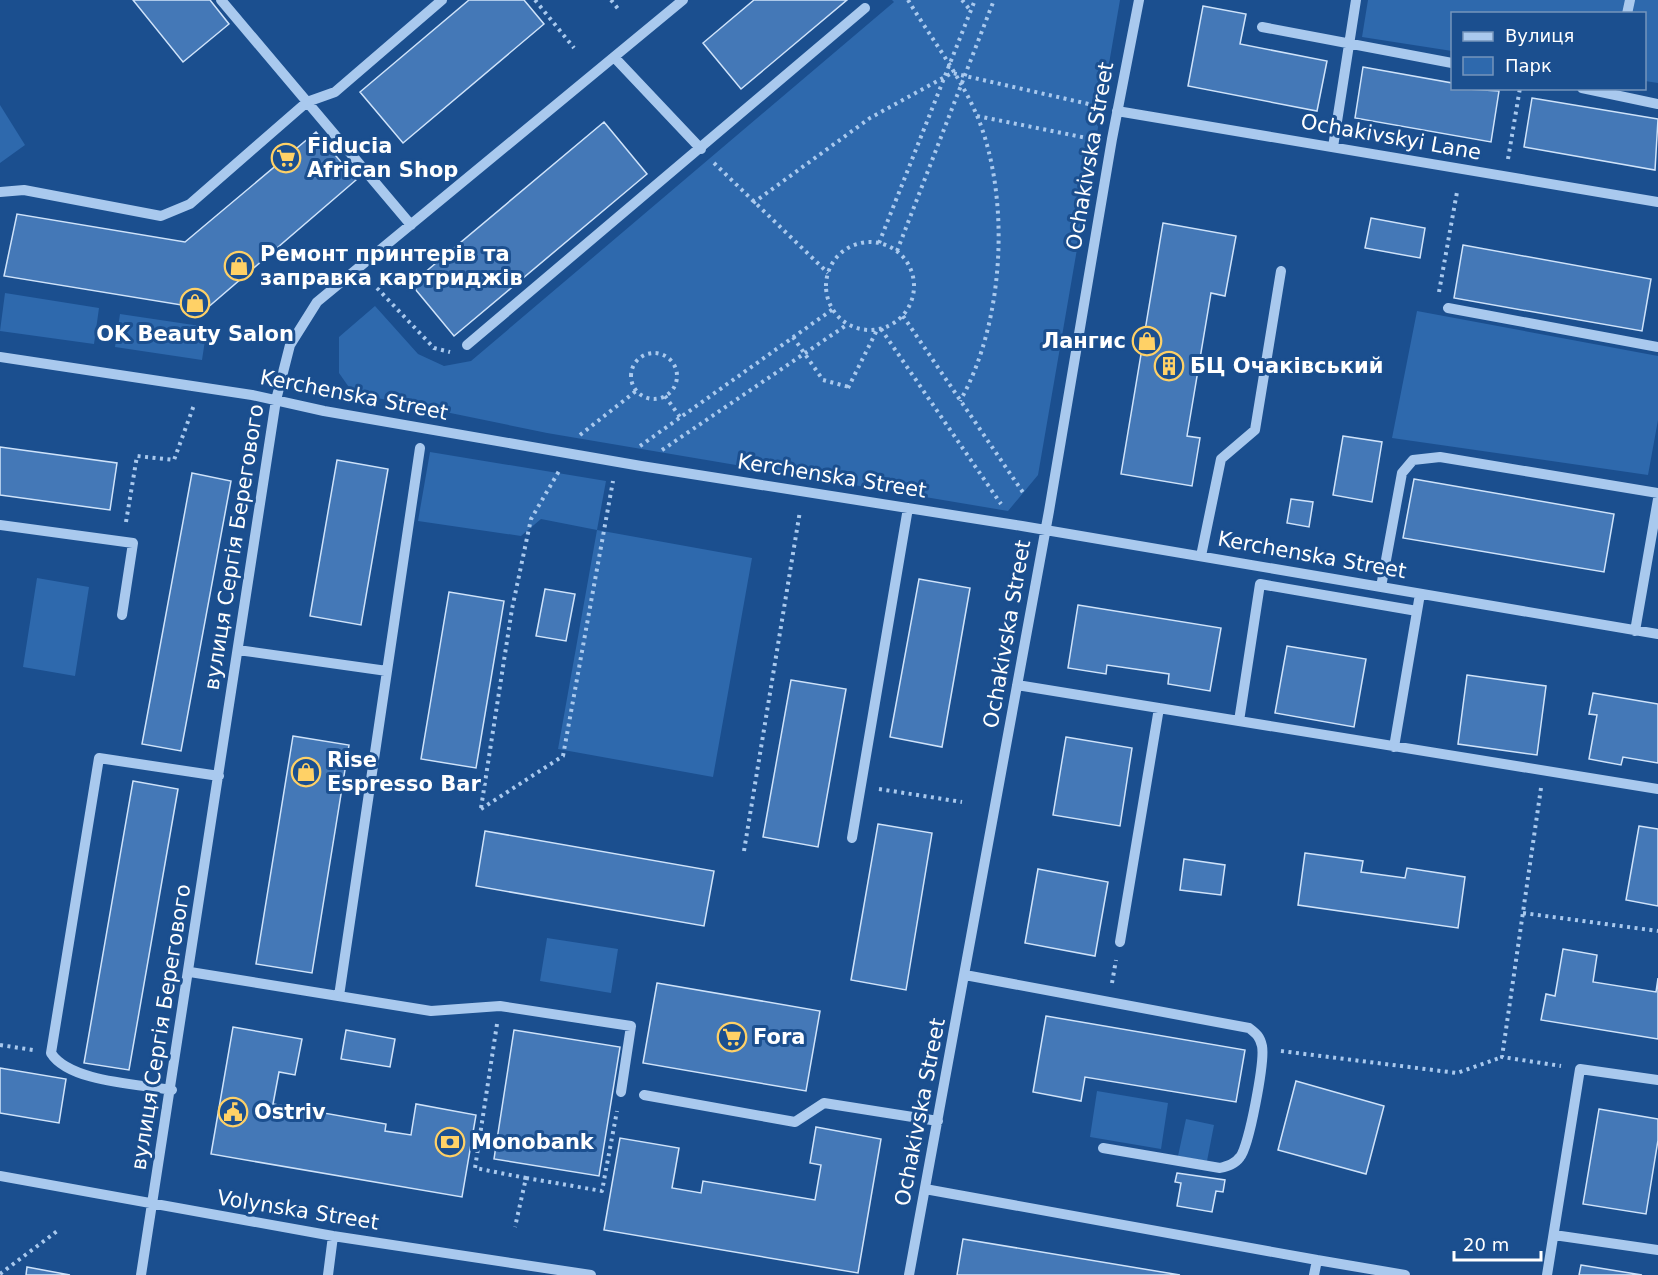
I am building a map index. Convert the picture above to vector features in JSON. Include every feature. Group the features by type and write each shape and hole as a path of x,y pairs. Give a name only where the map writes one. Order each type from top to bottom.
{"street":[{"path":"221,0 411,225"},
{"path":"0,192 24,190 161,216 190,204 307,102 335,92 442,0"},
{"name":"вулиця Сергія Берегового","path":"141,1275 172,1090 276,400 290,345 317,302 683,0"},
{"name":"Ochakivska Street","path":"909,1275 1046,530 1117,111 1139,0"},
{"path":"1333,147 1356,0"},
{"path":"467,345 865,8"},
{"path":"1262,27 1451,63"},
{"path":"614,57 701,149"},
{"path":"1592,90 1658,104"},
{"name":"Ochakivskyi Lane","path":"1117,111 1658,202"},
{"path":"1201,556 1221,459 1255,430 1281,271"},
{"path":"1448,308 1658,347"},
{"name":"Kerchenska Street","path":"0,357 201,387 629,464 1046,530 1658,634"},
{"path":"339,996 420,448"},
{"path":"1381,587 1401,473 1413,460 1440,457 1658,493"},
{"path":"1635,631 1658,498"},
{"path":"852,838 908,508"},
{"path":"0,525 133,543 122,615"},
{"path":"1239,721 1260,584 1418,611"},
{"path":"1394,747 1420,594"},
{"path":"238,650 387,671"},
{"path":"1017,685 1658,789"},
{"path":"1120,942 1159,708"},
{"path":"172,1090 77,1074 57,1063 51,1053 99,758 219,776"},
{"path":"190,972 431,1011 500,1006 631,1026 621,1092"},
{"path":"965,975 1249,1028 1259,1036 1263,1048 1262,1065 1245,1150 1232,1165 1220,1168 1103,1148"},
{"path":"1547,1275 1580,1070 1658,1080"},
{"path":"644,1095 795,1122 824,1103 938,1121"},
{"name":"Volynska Street","path":"0,1176 154,1206 333,1236 591,1275"},
{"path":"925,1189 1405,1275"},
{"path":"1554,1235 1658,1250"},
{"path":"328,1275 333,1236"},
{"path":"1314,1275 1317,1260"}],"path":[{"path":"535,0 573,48"},
{"path":"611,0 619,10"},
{"path":"909,0 977,116 987,146 994,191 998,244 995,294 982,349 960,401"},
{"path":"962,0 970,11"},
{"path":"879,243 975,0"},
{"path":"897,251 994,0"},
{"path":"753,203 870,118 952,73 1093,105"},
{"path":"1504,176 1520,90"},
{"path":"977,116 1087,138"},
{"path":"701,149 753,203 828,273"},
{"path":"1448,308 1438,297 1457,192"},
{"path":"879,243 897,251 907,262 914,282 911,303 903,316 879,330 862,330 848,324 833,309 826,287 828,273 834,261 857,244 879,243"},
{"path":"377,288 434,348 448,352 467,345"},
{"path":"632,452 833,309"},
{"path":"903,316 1024,494"},
{"path":"654,456 848,324"},
{"path":"793,337 823,380 848,388 879,330"},
{"path":"879,330 1005,509"},
{"path":"646,354 661,354 673,363 677,377 671,392 665,396 650,399 636,391 631,378 634,363 646,354"},
{"path":"123,542 137,456 174,460 201,387"},
{"path":"572,441 636,391"},
{"path":"665,396 680,417"},
{"path":"560,470 531,519 512,609 481,809 563,756 613,478"},
{"path":"744,851 801,508"},
{"path":"1502,1057 1543,770"},
{"path":"860,785 962,802"},
{"path":"1523,913 1658,931"},
{"path":"1109,1002 1120,942"},
{"path":"500,1006 475,1168 602,1191 621,1092"},
{"path":"0,1044 51,1053"},
{"path":"1263,1048 1457,1073 1502,1057 1580,1070"},
{"path":"515,1227 526,1178"},
{"path":"0,1274 60,1229"}],"green space":[{"path":"892,0 1120,0 1038,475 1008,511 547,433 353,393 339,373 339,337 375,306 418,354 444,366 471,361 894,2"},
{"path":"1368,0 1658,0 1658,83 1646,81 1646,12 1451,12 1451,51 1362,37"},
{"path":"0,105 25,145 0,163"},
{"path":"5,293 99,308 94,344 0,331"},
{"path":"1417,311 1658,356 1658,420 1648,475 1392,438"},
{"path":"120,314 207,327 202,360 115,347"},
{"path":"430,452 606,481 597,530 541,519 521,536 418,521"},
{"path":"597,530 752,558 713,777 558,749"},
{"path":"37,578 89,587 75,676 23,667"},
{"path":"547,938 618,949 611,993 540,981"},
{"path":"1097,1091 1168,1103 1161,1149 1090,1137"},
{"path":"1186,1119 1214,1125 1207,1161 1178,1156"}],"building":[{"path":"133,0 210,0 229,24 183,62"},
{"path":"469,0 524,0 544,24 403,143 360,92"},
{"path":"754,0 847,0 741,89 703,43"},
{"path":"1203,6 1246,14 1240,44 1327,61 1317,111 1188,86"},
{"path":"1363,67 1451,83 1451,90 1499,91 1491,142 1355,118"},
{"path":"1532,98 1658,119 1655,170 1524,147"},
{"path":"604,122 647,174 454,336 411,284"},
{"path":"316,132 356,180 206,309 4,276 17,214 185,242"},
{"path":"1371,218 1425,228 1420,258 1365,248"},
{"name":"БЦ Очаківський","path":"1163,223 1236,236 1225,296 1211,293 1187,436 1200,438 1192,486 1121,474"},
{"path":"1463,245 1651,279 1642,331 1454,298"},
{"path":"1343,436 1382,442 1372,502 1333,495"},
{"path":"0,447 117,463 110,510 0,495"},
{"path":"337,460 388,469 361,625 310,616"},
{"path":"192,473 231,481 181,751 142,744"},
{"path":"1414,479 1614,514 1604,572 1403,538"},
{"path":"1291,499 1313,502 1309,527 1287,523"},
{"path":"919,579 970,588 942,747 890,737"},
{"path":"545,589 575,594 566,641 536,636"},
{"path":"449,592 504,601 476,768 421,759"},
{"path":"1078,605 1221,628 1210,691 1168,684 1169,674 1107,665 1106,674 1068,668"},
{"path":"1287,646 1366,659 1354,727 1275,713"},
{"path":"1467,675 1546,686 1537,755 1458,744"},
{"path":"791,680 846,689 818,847 763,837"},
{"path":"1593,693 1658,704 1658,763 1623,757 1621,765 1589,759 1597,715 1589,714"},
{"path":"293,736 349,745 312,973 256,964"},
{"path":"1066,737 1132,748 1120,826 1053,815"},
{"path":"133,781 178,789 129,1070 84,1063"},
{"path":"878,824 932,833 906,990 851,980"},
{"path":"1639,826 1658,829 1658,906 1626,900"},
{"path":"485,831 714,871 704,926 476,886"},
{"path":"1305,853 1363,861 1361,872 1405,878 1407,868 1465,877 1458,928 1298,905"},
{"path":"1184,859 1225,865 1221,895 1180,890"},
{"path":"1038,869 1108,882 1095,956 1025,943"},
{"path":"1563,949 1597,955 1593,982 1656,992 1658,978 1658,1039 1541,1020 1546,994 1555,996"},
{"name":"Fora","path":"657,983 820,1011 806,1091 643,1063"},
{"path":"1046,1016 1245,1050 1236,1102 1085,1077 1081,1101 1033,1092"},
{"path":"233,1027 302,1039 295,1075 279,1072 273,1104 386,1124 385,1131 411,1135 416,1104 476,1115 462,1197 211,1154"},
{"path":"346,1030 395,1039 390,1067 341,1059"},
{"path":"514,1030 620,1047 599,1176 494,1159"},
{"path":"0,1068 66,1079 59,1123 0,1113"},
{"path":"1296,1081 1384,1106 1366,1174 1278,1150"},
{"path":"1599,1109 1658,1119 1658,1140 1646,1214 1583,1204"},
{"path":"816,1127 881,1139 858,1273 604,1230 620,1138 679,1148 672,1188 701,1193 703,1181 815,1200 821,1165 810,1163"},
{"path":"1177,1173 1225,1180 1223,1192 1216,1191 1212,1212 1177,1206 1181,1183 1175,1182"},
{"path":"963,1239 1180,1275 957,1275"},
{"path":"1581,1265 1642,1275 1579,1275"},
{"path":"27,1267 70,1275 26,1275"}],"place":[{"name":"Fiducia African Shop","path":"286,158"},
{"name":"Ремонт принтерів та заправка картриджів","path":"239,266"},
{"name":"OK Beauty Salon","path":"195,303"},
{"name":"Лангис","path":"1147,341"},
{"name":"БЦ Очаківський","path":"1169,366"},
{"name":"Rise Espresso Bar","path":"306,772"},
{"name":"Fora","path":"732,1037"},
{"name":"Ostriv","path":"233,1112"},
{"name":"Monobank","path":"450,1142"}]}
